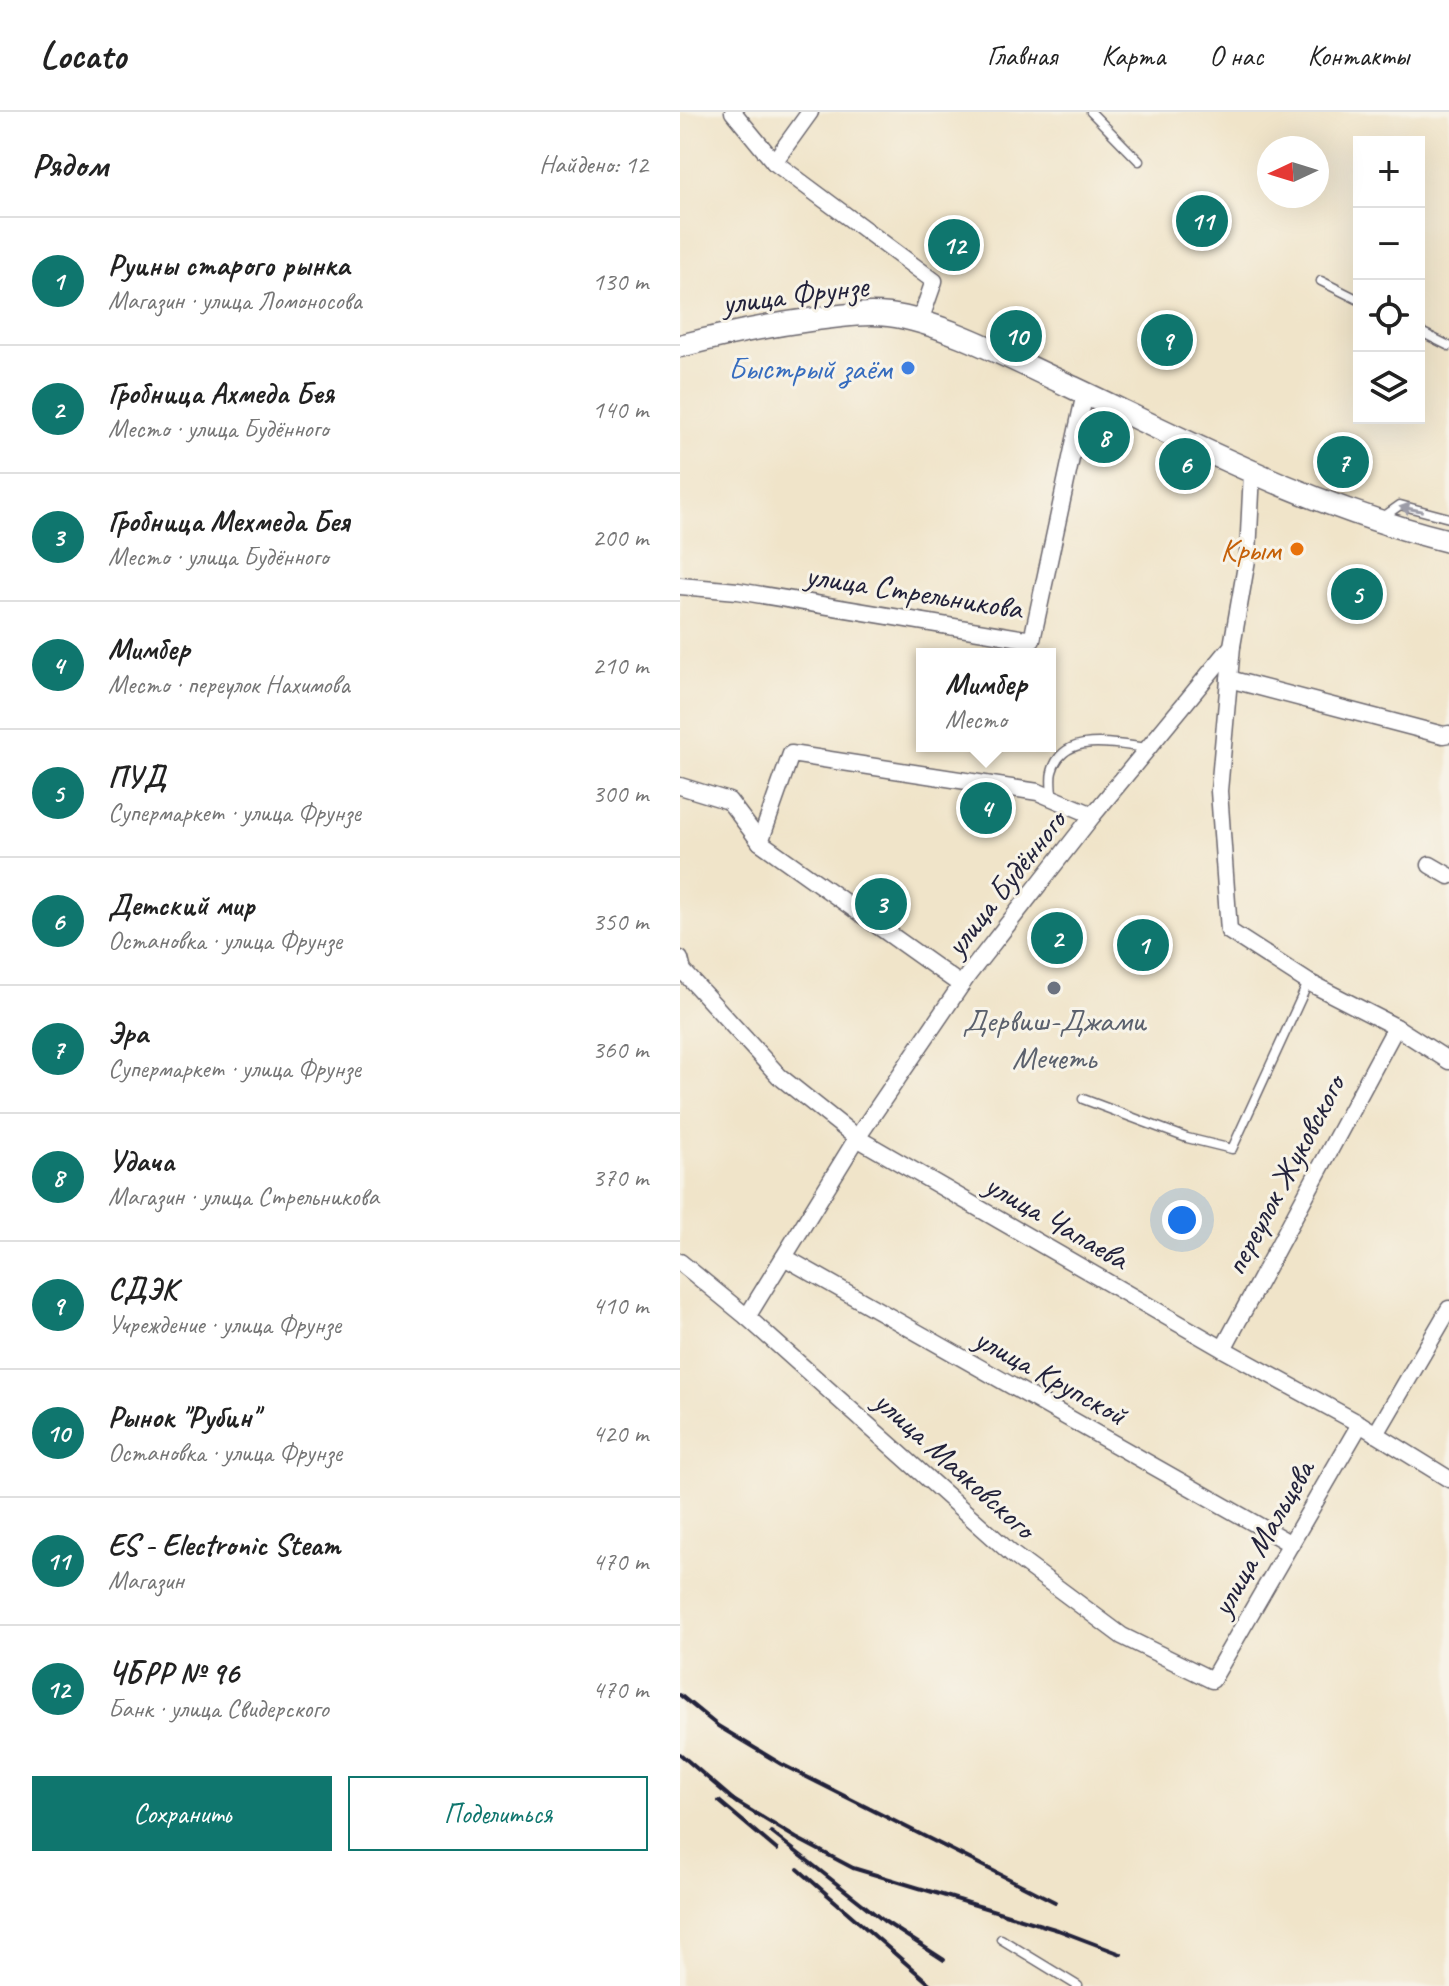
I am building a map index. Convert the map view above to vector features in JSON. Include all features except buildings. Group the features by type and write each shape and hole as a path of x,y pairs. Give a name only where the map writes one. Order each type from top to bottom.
{"main road":[{"name":"улица Фрунзе","path":"680,346 747,328 840,316 887,314 920,321 1000,354 1318,500 1376,521 1449,541"}],"street":[{"path":"733,112 774,162 934,281 920,321"},
{"path":"774,162 810,112"},
{"name":"улица Стрельникова","path":"680,586 738,591 1032,640 1085,393"},
{"name":"улица Будённого","path":"747,1317 857,1138 961,985 1093,815 1232,646 1248,554 1252,472"},
{"path":"1232,646 1219,791 1229,931 1308,982 1396,1027 1449,1061"},
{"path":"1229,679 1443,735 1449,734"},
{"path":"760,842 791,754 1038,792 1093,815"},
{"path":"680,786 729,801 760,842 961,985"},
{"path":"1430,865 1449,876"},
{"name":"улица Чапаева","path":"681,967 779,1076 857,1138 1223,1349 1360,1424 1449,1479"},
{"name":"переулок Жуковского","path":"1223,1349 1396,1027"},
{"name":"улица Крупской","path":"784,1257 1291,1544"},
{"name":"улица Маяковского","path":"680,1262 747,1317 1012,1554 1122,1636 1212,1680"},
{"path":"1376,1434 1449,1309"},
{"name":"улица Мальцева","path":"1212,1680 1360,1424"}],"lane":[{"path":"1091,112 1139,161"},
{"path":"1321,281 1353,297"},
{"path":"1425,334 1449,346"},
{"path":"1376,521 1400,505 1449,518"},
{"path":"1052,797 1051,773 1058,757 1073,745 1098,743 1148,748"},
{"path":"1083,1099 1187,1138 1232,1149 1308,982"},
{"path":"1001,1939 1078,1986"}],"railway":[{"path":"680,1695 718,1726 781,1764 1055,1902"},
{"path":"680,1754 737,1803"},
{"path":"730,1798 853,1868 1058,1930 1121,1954"},
{"path":"719,1801 777,1850"},
{"path":"771,1832 884,1921 944,1960"},
{"path":"798,1869 932,1986"}],"place":[{"name":"ES - Electronic Steam","path":"1202,221"},
{"name":"ЧБРР № 96","path":"954,245"},
{"name":"Рынок \"Рубин\"","path":"1016,336"},
{"name":"СДЭК","path":"1167,340"},
{"name":"Быстрый заём","path":"908,368"},
{"name":"Удача","path":"1104,437"},
{"name":"Эра","path":"1343,462"},
{"name":"Детский мир","path":"1185,464"},
{"name":"Крым","path":"1297,549"},
{"name":"ПУД","path":"1357,594"},
{"name":"Мимбер","path":"986,808"},
{"name":"Гробница Мехмеда Бея","path":"881,904"},
{"name":"Гробница Ахмеда Бея","path":"1057,938"},
{"name":"Руины старого рынка","path":"1143,945"},
{"name":"Дервиш-Джами Мечеть","path":"1054,988"}]}
